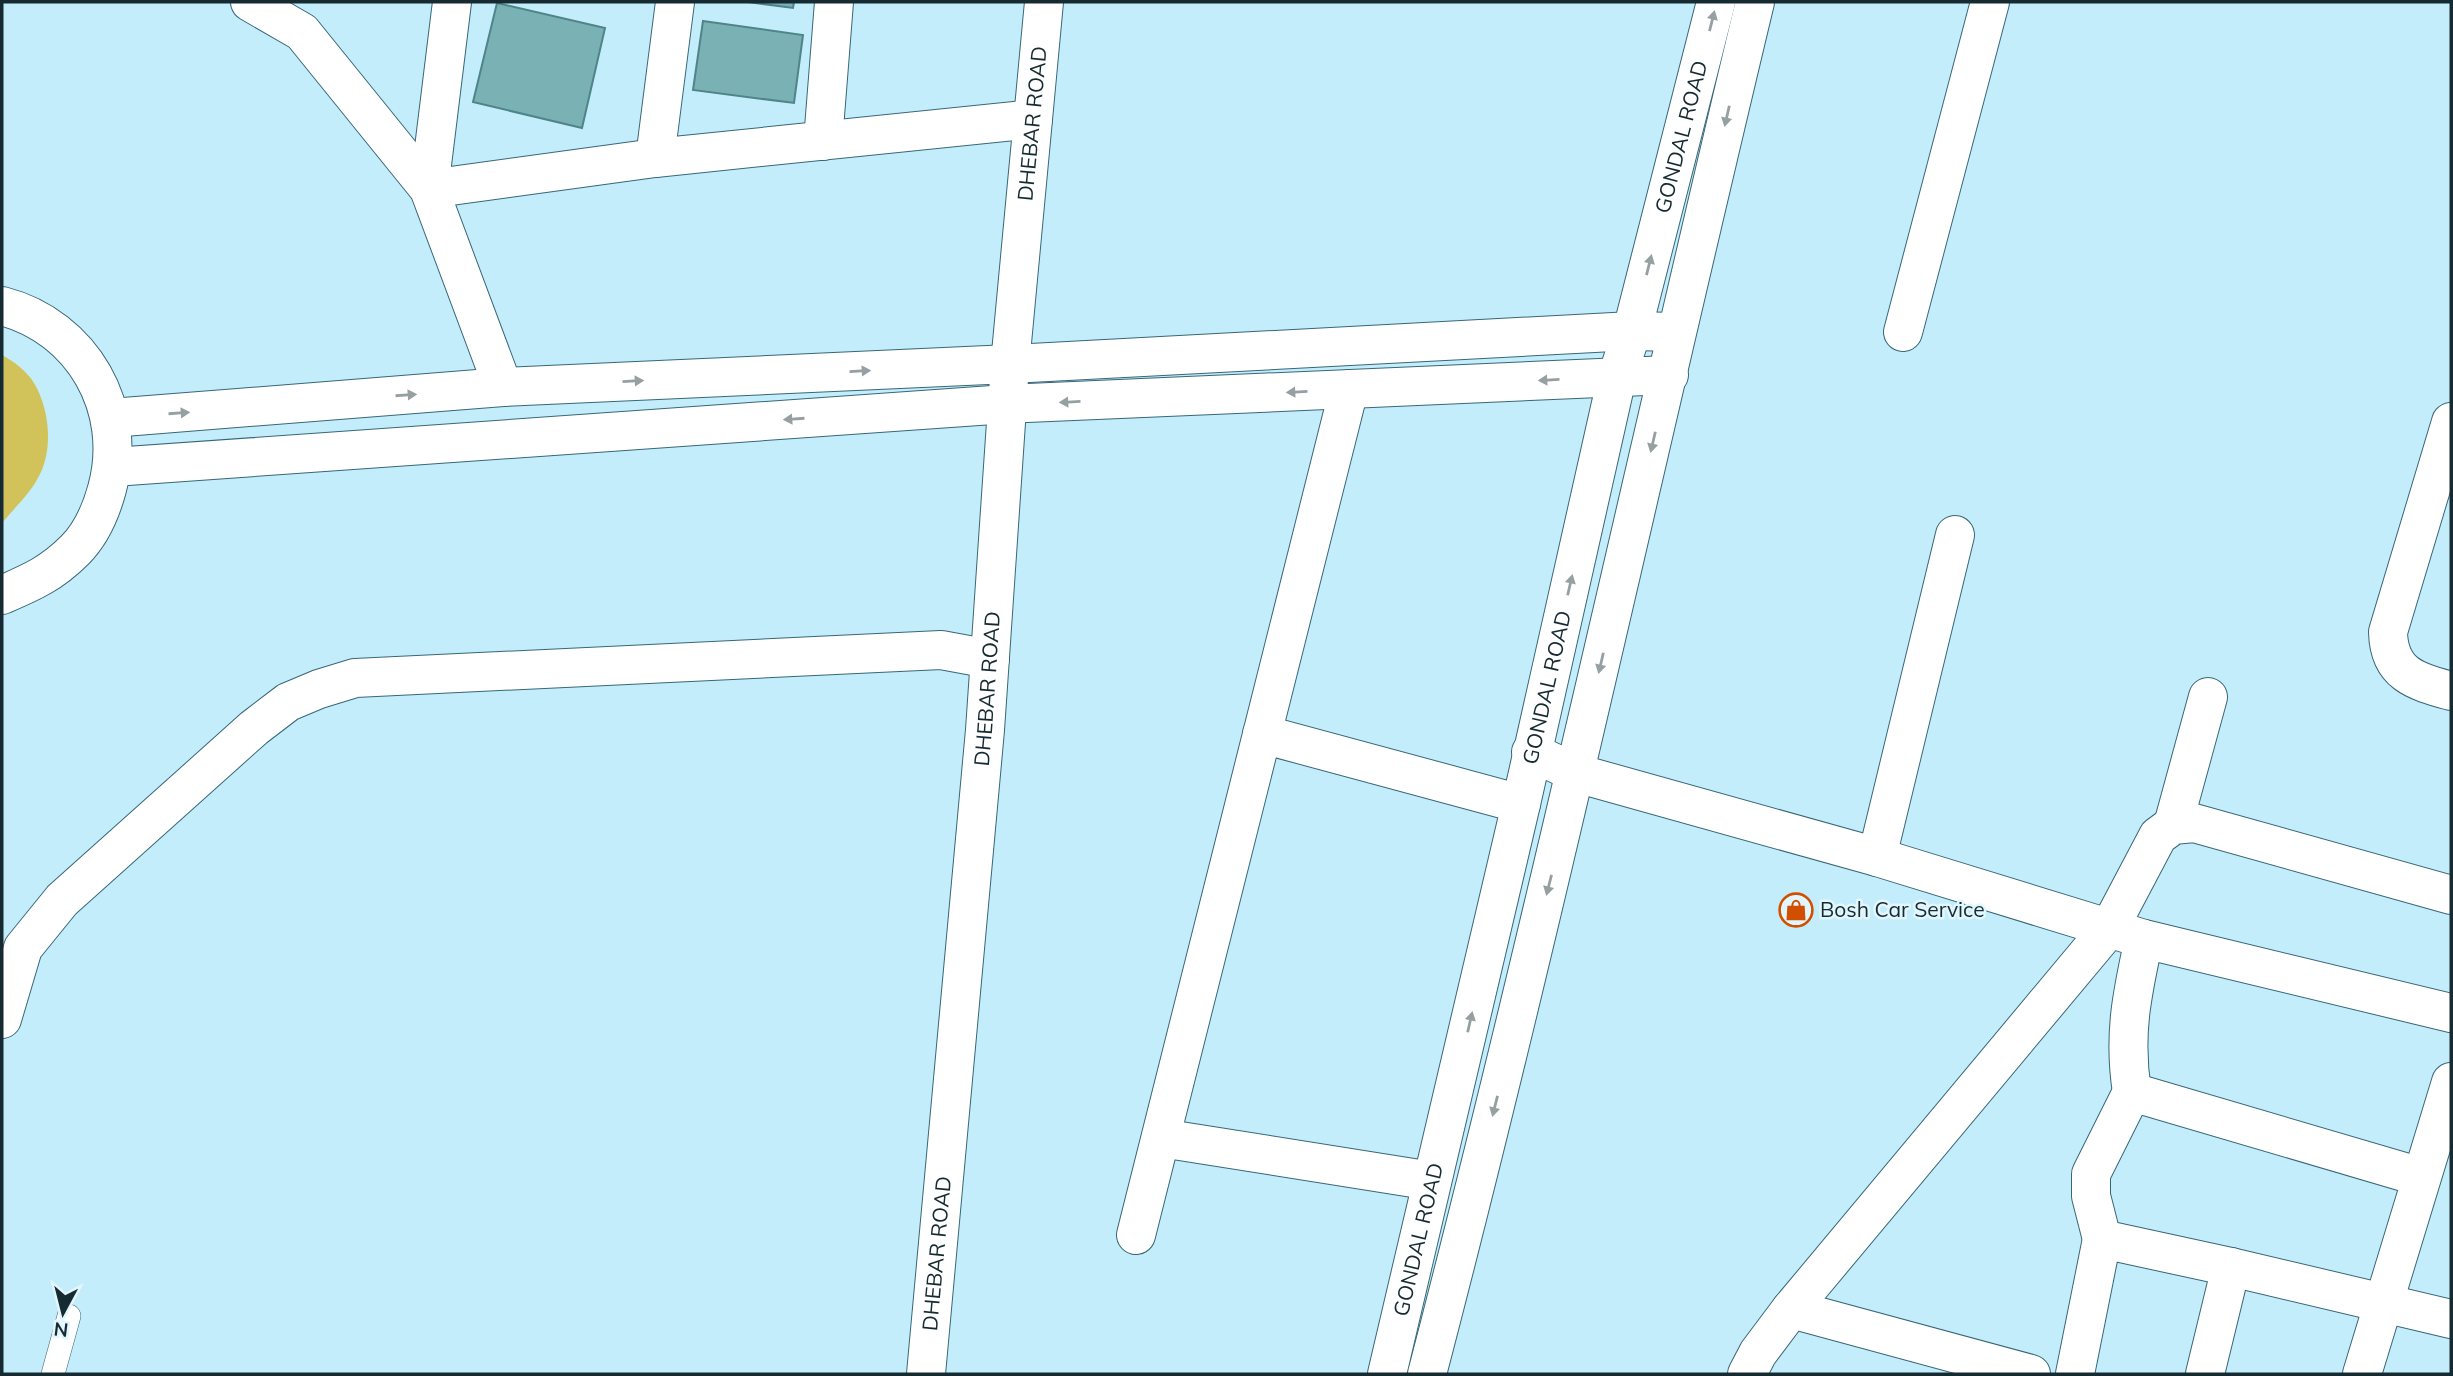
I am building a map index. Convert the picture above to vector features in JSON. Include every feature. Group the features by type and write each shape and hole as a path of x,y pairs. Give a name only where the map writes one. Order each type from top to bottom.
{"street":[{"path":"250,2 305,17 429,189 503,387"},
{"path":"429,189 452,2"},
{"path":"655,158 675,2"},
{"path":"822,141 834,2"},
{"name":"DHEBAR ROAD","path":"926,1374 990,659 1010,364 1044,2"},
{"name":"GONDAL ROAD","path":"1387,1374 1521,804 1617,377 1632,331 1716,2"},
{"name":"GONDAL ROAD","path":"1427,1374 1576,773 1669,375 1676,332 1755,2"},
{"path":"1903,332 1990,2"},
{"path":"429,189 655,158 1032,119"},
{"path":"2,306 23,311 63,336 94,373 111,418 113,467 101,511 76,549 42,578 2,595"},
{"path":"111,418 503,387 1010,364 1632,331 1676,332"},
{"path":"113,467 1007,404 1669,375"},
{"path":"1136,1235 1349,389"},
{"path":"2451,422 2388,632 2389,652 2402,672 2451,691"},
{"path":"1877,857 1955,536"},
{"path":"2,1019 12,945 254,728 288,702 319,689 355,678 941,650 990,659"},
{"path":"2173,825 2208,697"},
{"path":"1262,734 1521,804"},
{"path":"1531,752 1576,773 1877,857 2127,933 2451,1013"},
{"path":"2075,1374 2102,1239 2091,1196 2091,1174 2132,1092 2127,1048 2127,933 2158,836 2173,825 2194,823 2451,895"},
{"path":"1747,1374 1758,1353 1791,1309 2127,933"},
{"path":"2362,1374 2451,1082"},
{"path":"2132,1092 2421,1177"},
{"path":"1161,1138 1432,1181"},
{"path":"2102,1239 2451,1319"},
{"path":"2205,1374 2231,1267"},
{"path":"1791,1309 2031,1374"}],"lane":[{"path":"53,1374 69,1316"}],"shaded area":[{"path":"2,355 28,374 34,383 46,415 48,439 41,472 2,523"}],"building":[{"path":"748,2 794,2 793,8"},
{"path":"497,3 605,28 582,128 473,102"},
{"path":"703,21 803,35 794,103 693,90"}],"place":[{"name":"Bosh Car Service","path":"1796,910"}]}
